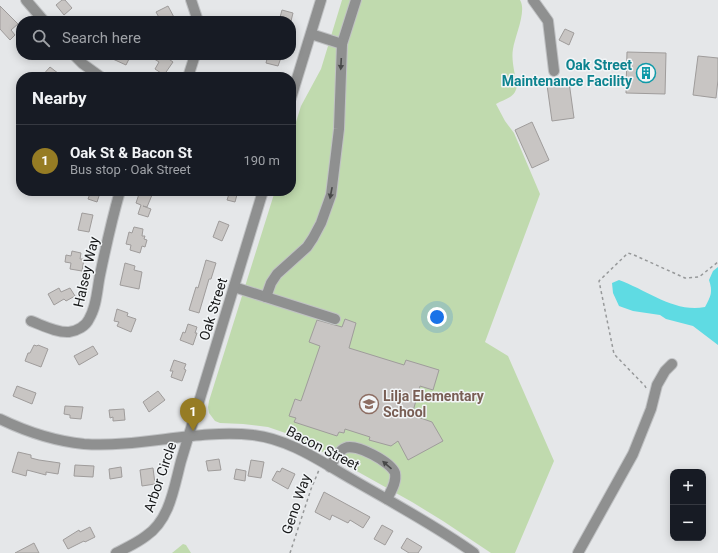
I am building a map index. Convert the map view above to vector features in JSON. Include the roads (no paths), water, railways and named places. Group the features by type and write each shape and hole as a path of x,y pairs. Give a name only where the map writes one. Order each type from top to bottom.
{"street":[{"path":"26,0 40,16"},
{"path":"191,0 196,16"},
{"path":"296,81 321,0"},
{"path":"266,297 271,283 277,274 307,247 313,238 321,224 331,195 340,129 342,44 356,0"},
{"path":"533,0 548,21 554,71"},
{"path":"310,34 342,44"},
{"path":"79,60 94,72"},
{"path":"190,72 193,60"},
{"name":"Halsey Way","path":"31,321 63,332 77,330 88,321 95,303 119,196"},
{"name":"Oak Street","path":"189,435 261,196"},
{"path":"234,287 335,319"},
{"path":"578,553 633,454 648,417 657,385 665,371 672,364"},
{"name":"Bacon Street","path":"0,419 41,436 55,440 85,444 139,442 189,435 226,433 266,437 290,445 387,499 438,529 474,553"},
{"name":"Arbor Circle","path":"116,553 146,536 160,522 169,503 189,435"},
{"path":"326,465 345,448 351,446 364,450 391,467 394,473 394,485 387,499"}],"water":[{"path":"718,267 718,345 693,326 666,319 660,315 633,311 619,306 613,293 612,283 619,280 672,304 682,307 705,307 711,294 709,280 713,271"}],"place":[{"name":"Oak Street Maintenance Facility","path":"646,73"},
{"name":"Lilja Elementary School","path":"369,404"},
{"name":"Oak St & Bacon St","path":"193,431"}]}
